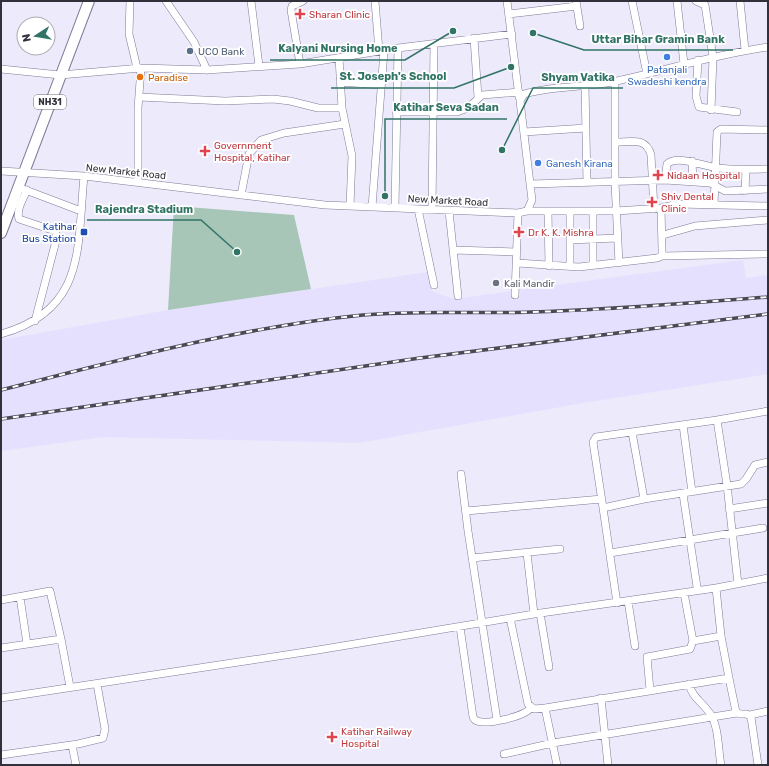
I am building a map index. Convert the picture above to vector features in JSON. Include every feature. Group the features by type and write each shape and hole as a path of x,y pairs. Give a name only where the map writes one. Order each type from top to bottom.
{"highway":[{"name":"NH31","path":"1,233 12,203 23,189 24,173 89,1"}],"street":[{"path":"130,1 129,34 139,68 138,182"},
{"path":"166,1 194,42 207,70"},
{"path":"251,1 259,66"},
{"path":"300,64 292,6 303,1"},
{"path":"372,207 382,51 374,1"},
{"path":"507,1 532,184 532,200 527,211"},
{"path":"632,1 647,74"},
{"path":"677,1 684,64"},
{"path":"696,1 705,5 713,58 711,110"},
{"path":"740,1 745,50"},
{"path":"509,14 576,4 580,26"},
{"path":"1,69 60,75 139,68 207,70 300,64 398,48 512,34"},
{"path":"474,38 478,97"},
{"path":"432,210 434,44"},
{"path":"520,101 524,94 531,92 615,82 698,60 745,50 768,47"},
{"path":"395,208 398,48"},
{"path":"338,58 342,108 352,156 350,206"},
{"path":"698,60 696,102 699,107 711,110 737,112"},
{"path":"340,82 381,85"},
{"path":"615,82 617,142 615,183 618,262"},
{"path":"585,85 587,183"},
{"path":"396,112 464,110 482,95 519,92"},
{"path":"139,97 225,101 273,99 290,100 318,108 342,108"},
{"path":"241,195 249,154 261,140 284,133 345,124"},
{"path":"524,132 586,128"},
{"path":"714,205 714,185 717,168 717,132 721,129 768,130"},
{"path":"617,142 638,142 644,143 649,147 657,208 663,235 662,256"},
{"path":"692,161 693,182"},
{"path":"665,180 667,164 669,162 692,161 717,168 768,168"},
{"path":"745,191 746,169"},
{"name":"New Market Road","path":"1,171 84,176 325,205 449,211 518,213 527,211 593,212 657,208 678,204 768,206"},
{"path":"1,334 21,328 35,321 49,310 72,277 76,262 84,176"},
{"path":"532,184 653,182 665,180 714,185 725,191 768,189"},
{"path":"35,321 58,237 55,231 19,219 18,215 23,189 81,211"},
{"path":"418,209 434,285"},
{"path":"449,211 458,296"},
{"path":"548,212 549,266"},
{"path":"570,212 570,266"},
{"path":"593,212 593,265"},
{"path":"515,294 518,213"},
{"path":"663,235 695,226 768,220"},
{"path":"570,240 618,238"},
{"path":"453,250 517,252"},
{"path":"517,263 570,266 593,265 657,258 662,256 768,254"},
{"path":"617,602 593,442 596,437 717,420 768,411"},
{"path":"717,420 727,485 731,532 738,584"},
{"path":"683,425 692,492"},
{"path":"632,432 644,499"},
{"path":"603,508 644,499 741,484 755,465 768,462"},
{"path":"461,474 472,558 497,720"},
{"path":"683,494 696,587"},
{"path":"466,511 602,499"},
{"path":"729,509 768,503"},
{"path":"610,553 731,532 763,528"},
{"path":"472,558 560,549"},
{"path":"527,553 537,613 549,667"},
{"path":"1,698 482,624 537,613 716,588 768,578"},
{"path":"716,588 721,636 734,706 737,713"},
{"path":"1,600 50,592 70,688"},
{"path":"650,690 647,657 690,649 693,641 684,593"},
{"path":"20,597 27,644"},
{"path":"628,601 635,646"},
{"path":"510,618 528,704 531,708"},
{"path":"460,627 473,716 478,722 497,720 525,713 531,708 545,708 729,678"},
{"path":"693,641 721,636"},
{"path":"1,648 61,639"},
{"path":"1,755 100,740 105,734 97,684"},
{"path":"689,684 691,693 705,707 712,717 721,765"},
{"path":"601,698 608,765"},
{"path":"545,708 558,765"},
{"path":"504,754 712,717 737,713 750,715 768,711"},
{"path":"750,715 758,765"},
{"path":"72,745 76,765"}],"shaded area":[{"path":"743,260 746,278 768,275 768,374 583,403 359,443 104,437 1,451 1,340 168,310 428,272 432,291 453,299"}],"green space":[{"path":"174,206 294,215 311,289 168,310"}],"railway":[{"path":"1,390 91,367 226,336 317,320 363,315 426,312 590,310 768,297"},
{"path":"1,419 420,358 768,314"}],"place":[{"name":"Sharan Clinic","path":"300,14"},
{"name":"Kalyani Nursing Home","path":"453,31"},
{"name":"Uttar Bihar Gramin Bank","path":"533,33"},
{"name":"UCO Bank","path":"190,51"},
{"name":"Patanjali Swadeshi kendra","path":"667,57"},
{"name":"St. Joseph's School","path":"511,67"},
{"name":"Paradise","path":"140,77"},
{"name":"Shyam Vatika","path":"502,150"},
{"name":"Government Hospital, Katihar","path":"205,151"},
{"name":"Ganesh Kirana","path":"538,163"},
{"name":"Nidaan Hospital","path":"658,175"},
{"name":"Katihar Seva Sadan","path":"385,196"},
{"name":"Shiv Dental Clinic","path":"652,202"},
{"name":"Katihar Bus Station","path":"84,232"},
{"name":"Dr K. K. Mishra","path":"519,232"},
{"name":"Rajendra Stadium","path":"237,252"},
{"name":"Kali Mandir","path":"496,283"},
{"name":"Katihar Railway Hospital","path":"332,737"}]}
